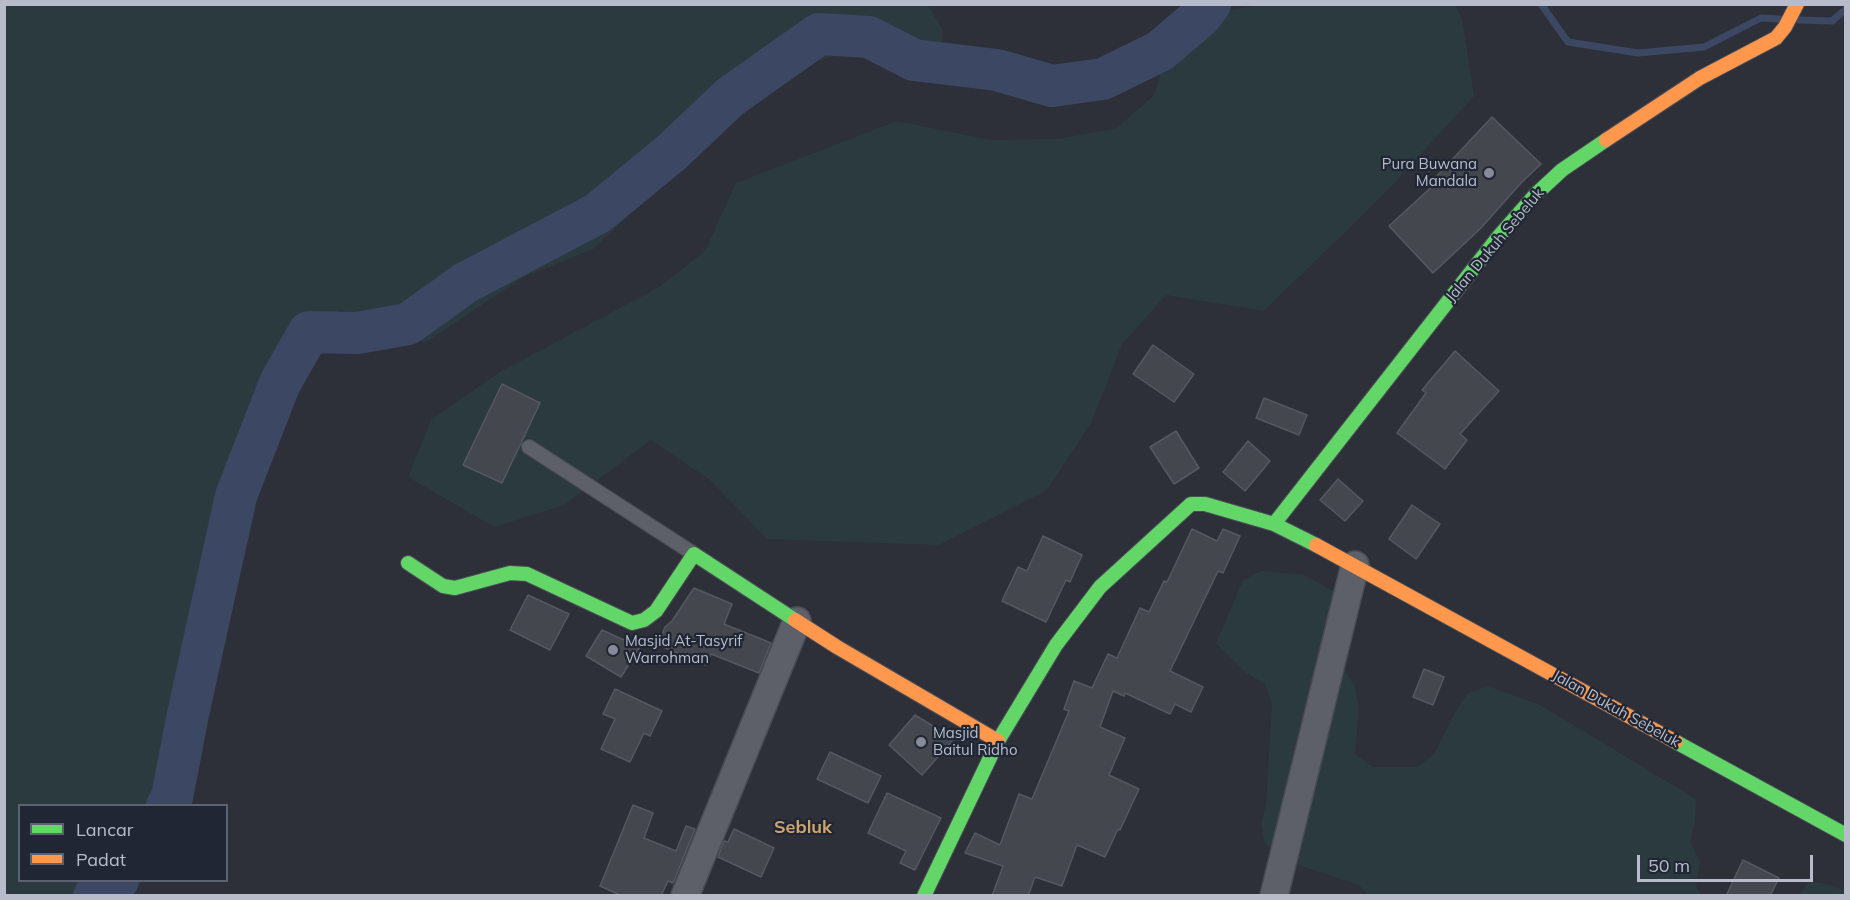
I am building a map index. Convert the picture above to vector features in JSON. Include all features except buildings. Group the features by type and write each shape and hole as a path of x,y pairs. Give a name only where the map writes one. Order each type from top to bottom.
{"street":[{"name":"Jalan Dukuh Sebeluk","path":"1274,524 1499,236 1535,195 1562,170 1640,116 1700,78 1776,38 1785,27 1797,4"},
{"name":"Jalan Dukuh Sebeluk","path":"924,896 998,741 1056,645 1100,587 1191,504 1205,504 1274,524 1355,565 1845,835"},
{"path":"408,563 443,586 455,588 510,573 527,574 632,623 644,620 656,611 694,554 797,621 998,741"},
{"path":"1274,896 1355,565"},
{"path":"685,896 797,621"}],"lane":[{"path":"529,447 694,554"}],"shaded area":[{"path":"5,4 927,4 943,30 939,81 855,49 798,68 664,182 593,249 522,278 425,343 339,309 294,394 262,482 189,793 183,804 18,804 18,882 141,882 135,894 5,896"},
{"path":"1263,4 1454,4 1462,19 1474,96 1383,195 1264,311 1166,295 1122,344 1092,421 1047,490 939,545 767,539 710,480 651,440 564,505 494,527 408,477 431,420 498,373 659,287 705,251 736,183 897,121 991,140 1058,139 1117,128 1154,95 1165,59 1212,14"},
{"path":"1262,571 1304,575 1350,600 1353,623 1344,669 1355,687 1359,709 1355,754 1373,767 1417,767 1434,754 1468,693 1488,686 1540,705 1696,799 1695,822 1690,842 1700,861 1696,887 1701,895 1368,895 1359,885 1280,859 1265,843 1261,824 1266,804 1272,704 1265,684 1246,673 1216,643 1243,580"},
{"path":"1810,881 1832,885 1845,891 1845,895 1799,895"}],"waterway":[{"path":"168,804 172,797 236,496 280,383 309,332 357,333 408,324 465,283 598,213 672,152 730,97 819,34 869,37 914,60 997,70 1052,86 1103,79 1160,51 1200,17 1210,4"},
{"path":"1541,4 1568,42 1638,53 1704,47 1761,18 1779,19"},
{"path":"1799,20 1832,21 1846,9"},
{"path":"94,896 115,882"}],"traffic: fast":[{"path":"1274,524 1499,236 1535,195 1562,170 1606,140"},
{"path":"924,896 998,741 1056,645 1100,587 1191,504 1205,504 1274,524 1316,545"},
{"path":"408,563 443,586 455,588 510,573 527,574 632,623 644,620 656,611 694,554 795,620"},
{"path":"1676,742 1846,835"}],"traffic: slow":[{"path":"1606,140 1700,78 1776,38 1785,27 1797,4"},
{"path":"1316,545 1676,742"},
{"path":"795,620 998,741"}],"place":[{"name":"Pura Buwana Mandala","path":"1489,173"},
{"name":"Masjid At-Tasyrif Warrohman","path":"613,650"},
{"name":"Masjid Baitul Ridho","path":"921,742"}],"district":[{"name":"Sebluk","path":"803,828"}]}
